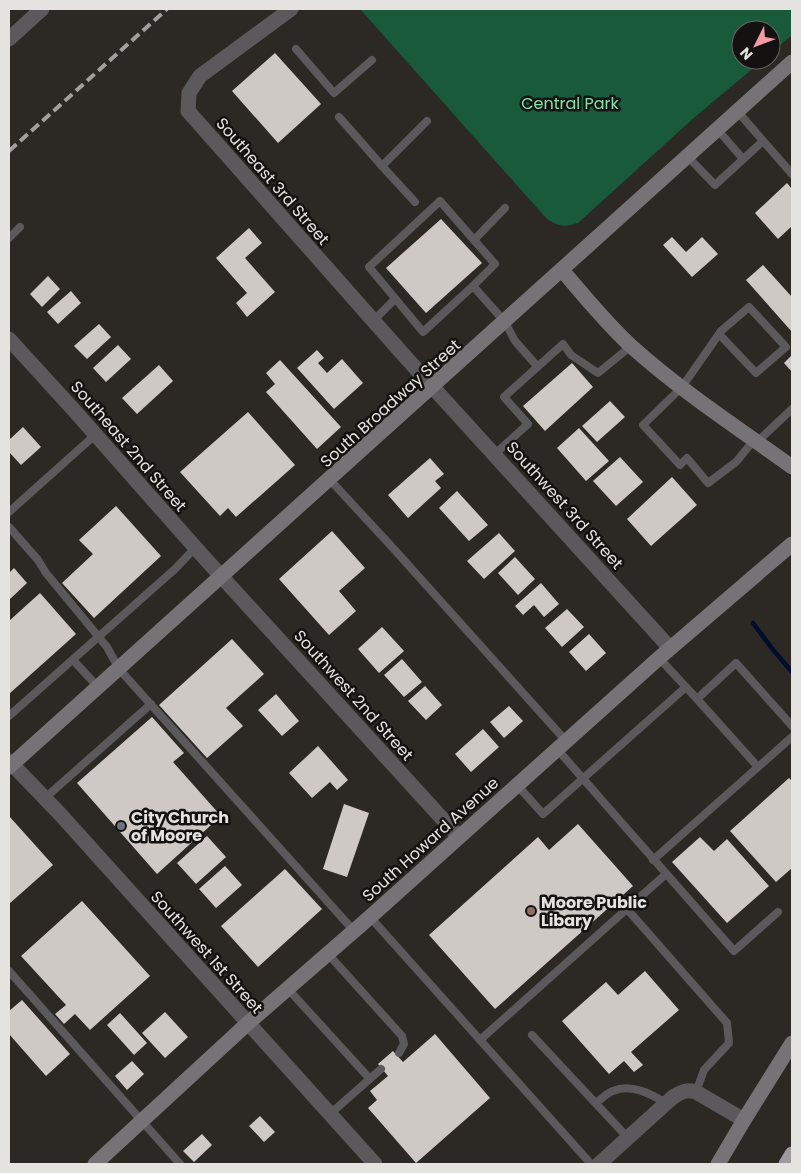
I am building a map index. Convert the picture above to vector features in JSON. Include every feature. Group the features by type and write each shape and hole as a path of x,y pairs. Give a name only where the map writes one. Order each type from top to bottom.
{"highway":[{"path":"786,1164 792,1154"}],"main road":[{"name":"South Broadway Street","path":"10,764 330,480 792,62"},
{"path":"562,270 608,323 631,346 682,387 792,467"},
{"name":"South Howard Avenue","path":"95,1164 247,1024 370,917 665,653 792,544"},
{"path":"718,1164 792,1043"}],"street":[{"path":"9,39 42,9"},
{"name":"Southeast 3rd Street","path":"291,9 200,76 189,93 188,111 433,387"},
{"name":"Southeast 2nd Street","path":"9,340 222,576"},
{"name":"Southwest 3rd Street","path":"433,387 495,454 665,653"},
{"name":"Southwest 2nd Street","path":"222,576 459,837"},
{"name":"Southwest 1st Street","path":"10,764 45,798 375,1164"},
{"path":"599,1164 682,1092 689,1090 696,1092 744,1120"}],"lane":[{"path":"296,49 334,93 372,60"},
{"path":"738,112 792,174"},
{"path":"339,117 415,202"},
{"path":"382,166 427,122"},
{"path":"718,130 743,159"},
{"path":"688,157 715,185 763,141"},
{"path":"440,201 495,264 473,286 423,332 369,267 440,201"},
{"path":"474,240 505,208"},
{"path":"9,238 20,227"},
{"path":"473,286 505,322 515,341 538,366"},
{"path":"373,321 395,299"},
{"path":"719,334 756,373 786,347 749,307 719,334 682,387 643,425 680,465 687,458 708,483 736,462 755,441 792,409"},
{"path":"495,454 528,424 504,397 562,344 571,355 598,373 631,346"},
{"path":"9,512 96,435"},
{"path":"330,480 393,548 561,745 582,778 734,951 778,912"},
{"path":"9,527 38,560 46,573 107,647 119,669 354,931"},
{"path":"9,716 175,570 195,548"},
{"path":"665,653 686,687 758,767"},
{"path":"73,660 98,687"},
{"path":"697,699 736,663 792,726"},
{"path":"517,785 543,814 686,687"},
{"path":"45,798 151,704"},
{"path":"653,860 792,737"},
{"path":"480,1040 666,874"},
{"path":"627,909 727,1023 729,1043 704,1070 696,1092"},
{"path":"370,917 591,1164"},
{"path":"328,954 402,1036 404,1044 399,1053"},
{"path":"9,971 180,1164"},
{"path":"288,989 370,1079"},
{"path":"532,1035 628,1138"},
{"path":"330,1114 381,1069"},
{"path":"596,1102 613,1090 634,1088 649,1093 666,1104"}],"green space":[{"name":"Central Park","path":"360,9 792,9 792,35 781,44 781,20 731,20 731,70 751,70 696,116 578,223 562,226 547,219"}],"building":[{"path":"275,53 321,104 278,143 232,91"},
{"path":"787,183 792,189 792,226 778,239 755,213"},
{"path":"441,219 482,263 426,313 386,268"},
{"path":"249,228 262,243 245,258 275,292 247,317 236,303 247,293 216,258"},
{"path":"672,237 686,252 702,237 718,254 692,277 663,245"},
{"path":"763,265 792,297 792,332 746,280"},
{"path":"48,276 60,289 42,307 30,294"},
{"path":"71,291 81,303 58,324 47,312"},
{"path":"99,324 111,337 87,359 74,346"},
{"path":"118,345 131,359 106,382 93,368"},
{"path":"317,350 324,358 318,363 327,373 342,359 363,383 334,409 297,368"},
{"path":"792,355 792,372 784,363"},
{"path":"280,360 341,427 317,449 266,392 275,384 266,373"},
{"path":"572,363 593,387 545,431 523,406"},
{"path":"159,365 173,381 137,414 122,398"},
{"path":"610,401 625,417 597,442 582,426"},
{"path":"248,412 295,465 236,517 228,508 220,516 180,472"},
{"path":"23,427 41,447 21,465 9,452 9,440"},
{"path":"579,428 609,461 586,481 557,448"},
{"path":"620,457 643,482 616,506 593,481"},
{"path":"430,458 444,474 435,481 441,488 408,518 388,495"},
{"path":"672,477 697,505 651,546 627,519"},
{"path":"457,491 488,525 469,541 439,508"},
{"path":"116,506 161,556 94,618 62,583 93,554 79,540"},
{"path":"332,531 365,568 339,591 356,611 329,635 279,579"},
{"path":"499,533 515,551 484,579 467,561"},
{"path":"515,557 535,579 518,595 498,573"},
{"path":"14,568 27,583 9,600 9,573"},
{"path":"541,583 559,604 544,617 534,605 523,615 515,606"},
{"path":"40,593 76,634 9,694 9,621"},
{"path":"567,609 584,627 562,647 545,628"},
{"path":"382,627 404,651 379,673 358,649"},
{"path":"589,634 606,653 586,671 569,652"},
{"path":"232,639 264,674 226,708 243,726 207,758 159,705"},
{"path":"402,659 422,682 404,697 384,675"},
{"path":"425,686 442,705 426,720 408,701"},
{"path":"276,694 299,721 282,736 258,710"},
{"path":"509,706 523,721 504,738 490,722"},
{"path":"152,717 184,753 173,762 221,816 157,874 77,783"},
{"path":"483,729 499,747 471,772 455,754"},
{"path":"318,746 348,780 337,790 330,782 312,798 289,773"},
{"path":"789,778 792,781 792,868 776,882 730,831"},
{"path":"344,804 369,813 347,877 323,869"},
{"path":"9,816 53,865 9,904"},
{"name":"Moore Public Libary","path":"578,824 633,886 495,1009 429,935 538,837 549,850"},
{"path":"207,836 226,857 196,884 177,863"},
{"path":"700,837 714,851 727,839 769,886 727,923 672,862"},
{"path":"225,866 242,885 216,908 199,889"},
{"path":"285,869 322,909 258,967 221,926"},
{"path":"82,901 150,976 90,1030 75,1014 64,1024 55,1014 66,1005 21,956"},
{"path":"645,971 679,1010 631,1052 643,1065 634,1072 624,1061 609,1074 562,1021 606,982 618,995"},
{"path":"22,1000 70,1054 46,1076 9,1034 9,1011"},
{"path":"165,1012 188,1037 165,1058 142,1033"},
{"path":"120,1013 147,1043 134,1055 107,1025"},
{"path":"435,1034 490,1098 416,1163 368,1108 377,1100 370,1091 388,1076 378,1064 393,1051 403,1062"},
{"path":"132,1061 144,1074 127,1090 115,1076"},
{"path":"260,1116 275,1132 264,1142 249,1126"},
{"path":"202,1134 212,1145 194,1162 183,1151"}],"waterway":[{"path":"753,623 792,672"}],"railway":[{"path":"9,151 167,9"}],"place":[{"name":"City Church of Moore","path":"121,826"},
{"name":"Moore Public Libary","path":"531,911"}]}
